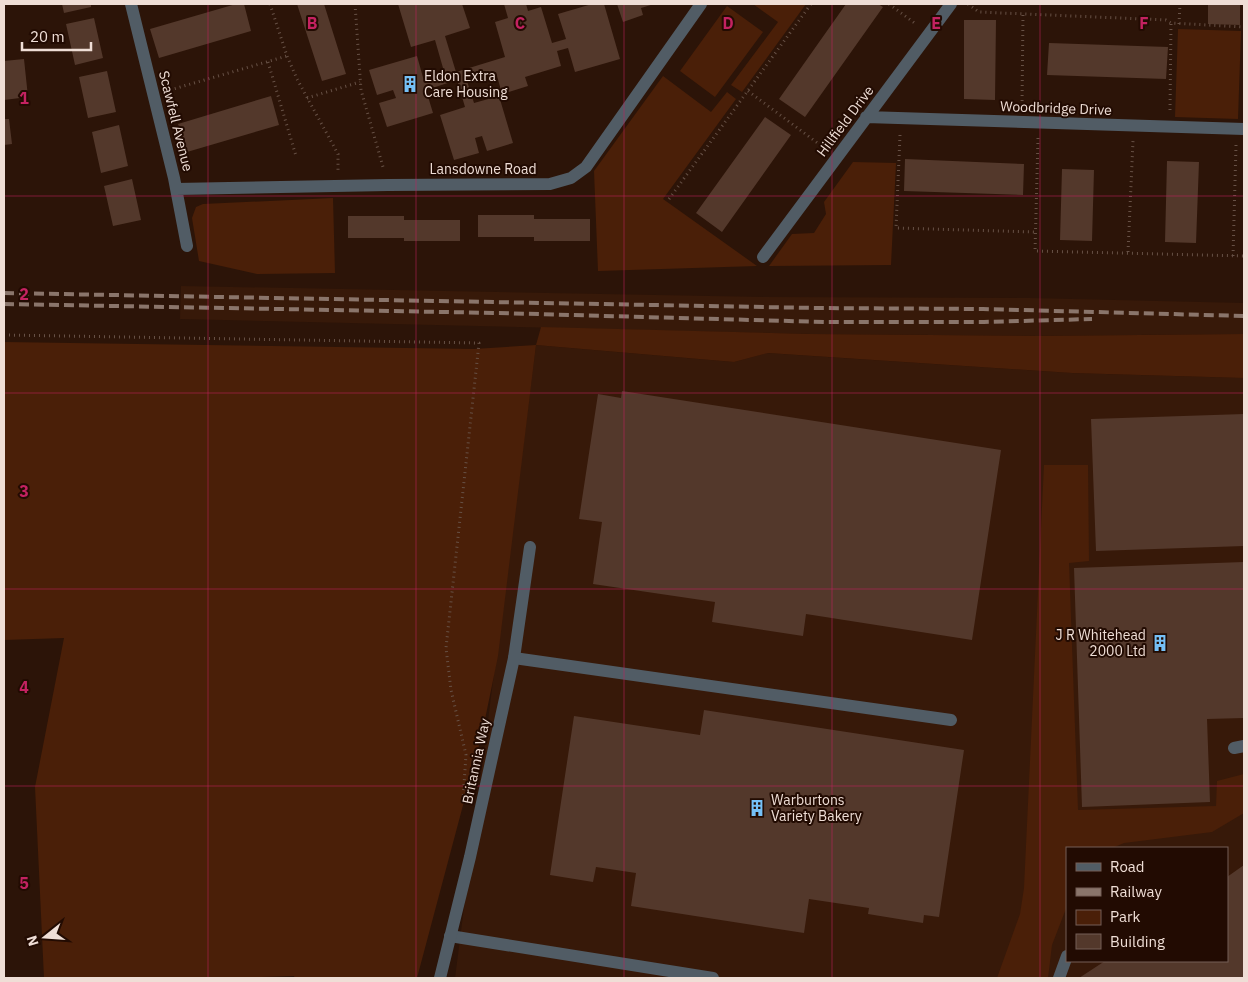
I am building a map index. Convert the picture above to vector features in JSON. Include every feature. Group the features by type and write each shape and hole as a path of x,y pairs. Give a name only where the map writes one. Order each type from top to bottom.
{"street":[{"name":"Scawfell Avenue","path":"131,4 176,189 187,246"},
{"name":"Lansdowne Road","path":"176,189 550,184 571,178 586,167 701,4"},
{"name":"Hillfield Drive","path":"763,257 951,4"},
{"name":"Woodbridge Drive","path":"866,117 1240,129"},
{"name":"Britannia Way","path":"440,978 470,857 514,658 530,547"},
{"path":"514,658 951,720"},
{"path":"450,936 713,978"},
{"path":"1059,978 1066,959"}],"path":[{"path":"270,4 287,56 307,98 338,154 338,186"},
{"path":"356,4 361,90 388,185"},
{"path":"669,198 811,4"},
{"path":"889,4 929,33"},
{"path":"968,4 979,12 1166,20 1179,24 1244,27"},
{"path":"1179,24 1180,4"},
{"path":"1022,122 1023,14"},
{"path":"1169,127 1171,23"},
{"path":"154,95 287,56"},
{"path":"268,62 296,156"},
{"path":"307,98 360,82"},
{"path":"748,91 837,157"},
{"path":"901,119 896,228 1035,232"},
{"path":"1039,123 1035,251 1244,256"},
{"path":"1128,252 1133,126"},
{"path":"1233,256 1240,129"},
{"path":"4,335 479,343 446,648 451,690 466,755 462,806"}],"shaded area":[{"path":"181,286 768,297 1030,298 1244,303 1244,334 1038,336 810,334 180,319"},
{"path":"536,345 734,362 767,353 1072,373 1244,378 1244,978 455,978"}],"green space":[{"path":"753,4 806,4 742,92 731,85 778,22"},
{"path":"727,6 763,32 715,97 680,71"},
{"path":"1178,29 1241,31 1238,119 1175,117"},
{"path":"663,76 711,112 727,92 736,99 663,199 757,266 598,271 594,171"},
{"path":"853,162 896,163 891,265 769,266 792,234 814,233 826,214 824,202"},
{"path":"333,198 335,273 257,274 199,261 192,218 196,207 203,204"},
{"path":"541,327 810,334 1038,336 1244,334 1244,378 1072,373 768,353 734,362 536,345"},
{"path":"4,342 474,349 536,345 498,656 482,734 417,978 295,978 294,976 44,978 35,787 64,638 4,640"},
{"path":"1044,465 1088,465 1089,561 1069,563 1078,810 1216,806 1217,781 1244,774 1244,813 1212,832 1124,843 1114,847 1066,847 1066,909 1052,945 1048,978 997,978 1020,914 1024,888"}],"building":[{"path":"62,4 91,4 91,7 64,13"},
{"path":"236,4 244,4 251,31 159,58 150,29"},
{"path":"297,4 324,4 346,74 322,81"},
{"name":"Eldon Extra Care Housing","path":"398,4 462,4 470,28 445,36 456,72 505,57 495,22 508,18 504,4 526,4 528,11 541,7 552,43 566,39 558,14 592,4 604,4 620,59 575,72 568,48 557,51 561,66 525,77 528,86 502,94 496,72 467,81 474,103 499,96 513,143 487,151 482,136 475,138 479,153 454,160 440,115 465,107 457,80 426,90 433,113 387,127 379,103 396,98 393,90 377,95 369,70 417,56 424,81 445,75 435,40 411,47"},
{"path":"617,4 654,4 641,8 643,15 623,22"},
{"path":"846,4 878,4 883,7 805,117 779,99"},
{"path":"1208,4 1240,4 1240,25 1208,24"},
{"path":"94,18 103,58 75,65 66,24"},
{"path":"964,20 996,20 995,100 964,99"},
{"path":"1049,43 1168,47 1166,79 1047,75"},
{"path":"24,59 28,97 4,100 4,61"},
{"path":"107,71 116,112 88,118 79,77"},
{"path":"271,96 279,125 187,152 178,124"},
{"path":"765,117 791,135 722,232 696,213"},
{"path":"4,119 9,119 12,144 4,145"},
{"path":"119,125 128,166 101,173 92,132"},
{"path":"905,159 1024,164 1023,195 904,191"},
{"path":"1167,161 1199,162 1196,243 1165,242"},
{"path":"1062,169 1094,170 1092,241 1060,240"},
{"path":"132,179 141,220 113,226 104,186"},
{"path":"478,215 534,215 534,219 590,219 590,241 534,241 534,237 478,237"},
{"path":"348,216 404,216 404,220 460,220 460,241 348,238"},
{"path":"622,391 1001,450 972,640 806,614 803,636 712,622 715,602 593,584 602,522 579,519 598,394 621,398"},
{"path":"1244,414 1244,546 1096,551 1091,419"},
{"name":"J R Whitehead 2000 Ltd","path":"1244,562 1244,718 1207,719 1210,802 1082,807 1074,568"},
{"name":"Warburtons Variety Bakery","path":"704,710 964,750 939,917 924,915 923,923 868,914 869,908 809,899 804,933 631,906 636,873 596,867 593,882 550,875 574,716 700,735"},
{"path":"1244,865 1244,978 1079,978 1103,962 1228,962 1228,876"}],"railway":[{"path":"4,293 816,308 983,309 1244,316"},
{"path":"4,304 499,313 825,322 984,322 1092,319"}],"place":[{"name":"Eldon Extra Care Housing","path":"410,84"},
{"name":"J R Whitehead 2000 Ltd","path":"1160,643"},
{"name":"Warburtons Variety Bakery","path":"757,808"}]}
